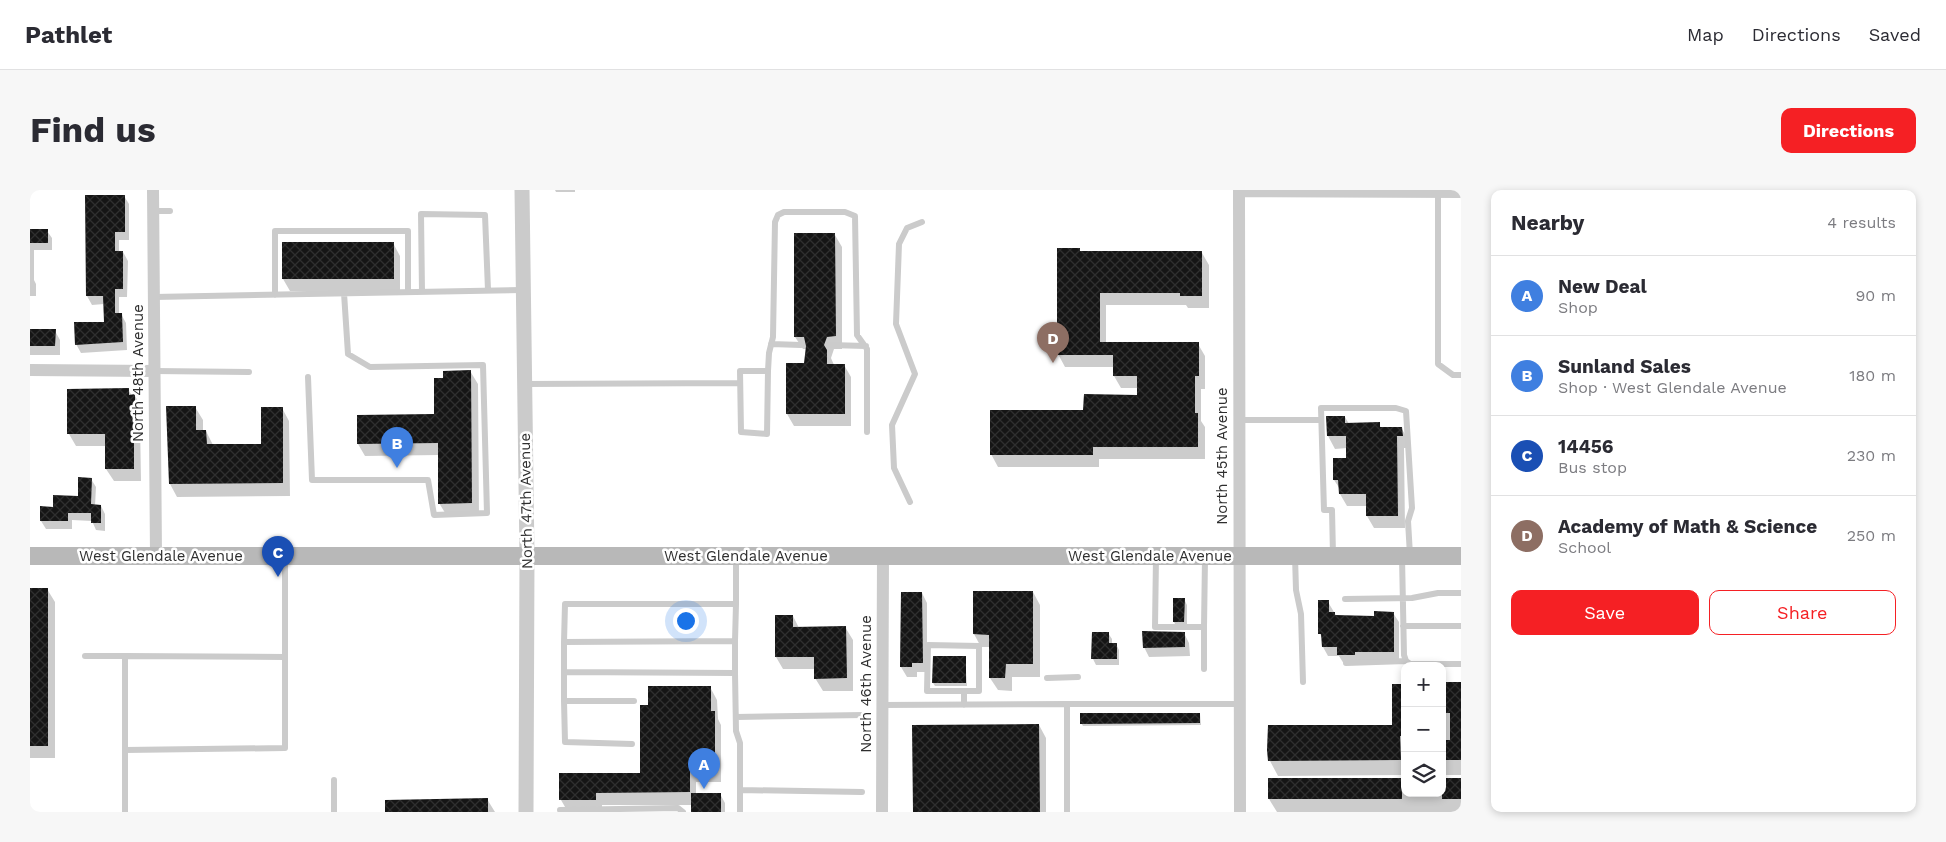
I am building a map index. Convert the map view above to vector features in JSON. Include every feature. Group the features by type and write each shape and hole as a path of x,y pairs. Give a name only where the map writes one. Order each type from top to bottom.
{"main road":[{"name":"West Glendale Avenue","path":"30,556 1461,556"}],"street":[{"name":"North 48th Avenue","path":"153,190 156,556"},
{"name":"North 47th Avenue","path":"522,190 527,556 526,812"},
{"path":"1238,190 1461,192"},
{"name":"North 45th Avenue","path":"1238,190 1238,704 1240,812"},
{"path":"30,370 154,370"},
{"name":"North 46th Avenue","path":"882,812 883,556"}],"lane":[{"path":"1438,191 1438,364 1453,375 1461,375"},
{"path":"153,210 170,210"},
{"path":"768,371 740,371 741,432 767,434 768,371 774,337 775,222 778,215 784,212 845,212 855,216 857,335 867,349 867,432"},
{"path":"422,292 421,214 485,216 488,290"},
{"path":"910,502 894,468 892,425 916,374 896,324 899,244 907,228 922,222"},
{"path":"275,295 275,231 408,231 408,292"},
{"path":"154,297 522,290"},
{"path":"308,377 312,480 428,480 434,515 488,513 483,365 370,366 348,354 344,293"},
{"path":"772,344 801,345"},
{"path":"829,345 866,346"},
{"path":"154,370 250,372"},
{"path":"524,384 740,383"},
{"path":"1333,556 1332,510 1324,510 1321,408 1396,408 1406,412 1412,508 1408,521 1402,598 1404,655 1406,661"},
{"path":"1238,420 1321,420"},
{"path":"125,750 285,748 285,556"},
{"path":"736,556 735,673 736,731 740,743 740,812"},
{"path":"1156,556 1155,627 1204,627"},
{"path":"1204,669 1205,556"},
{"path":"1295,556 1296,590 1301,614 1304,682"},
{"path":"1345,598 1402,598 1438,593 1461,593"},
{"path":"632,744 565,742 564,606 567,604 736,604"},
{"path":"1403,626 1461,626"},
{"path":"564,642 735,641"},
{"path":"928,645 979,646 979,691 964,691 927,691 928,645"},
{"path":"85,656 285,656"},
{"path":"125,656 125,812"},
{"path":"1346,662 1406,661 1410,664 1461,664"},
{"path":"564,672 735,673"},
{"path":"1047,678 1078,677"},
{"path":"964,691 964,705"},
{"path":"564,701 634,701"},
{"path":"1067,704 1067,812"},
{"path":"882,705 1238,704"},
{"path":"736,717 864,715"},
{"path":"334,780 334,812"},
{"path":"740,790 862,792"},
{"path":"560,810 678,808 683,812"}],"building":[{"path":"85,195 125,195 125,232 115,232 115,251 123,251 123,289 115,289 115,313 122,313 123,342 75,345 74,322 104,322 103,296 86,296"},
{"path":"30,229 48,229 48,243 30,243"},
{"path":"794,233 835,233 836,336 827,337 824,345 827,350 827,364 845,364 845,414 786,414 786,363 804,363 806,346 804,337 794,337"},
{"path":"282,242 394,242 394,279 282,279"},
{"path":"1057,248 1080,248 1080,251 1202,251 1202,296 1180,296 1180,293 1100,293 1100,342 1199,342 1199,376 1195,376 1195,413 1198,413 1198,447 1093,447 1093,455 990,455 990,410 1083,410 1084,394 1137,395 1137,376 1113,376 1113,355 1057,355"},
{"path":"30,329 56,329 55,346 30,346"},
{"path":"471,370 472,503 438,504 438,443 357,444 357,415 434,414 434,378 443,378 443,371"},
{"path":"129,388 129,395 135,394 134,469 105,469 105,434 67,434 67,389"},
{"path":"166,406 196,406 196,430 206,430 207,444 261,444 261,407 283,407 283,483 169,484"},
{"path":"1326,416 1345,416 1345,423 1380,422 1380,427 1402,427 1403,436 1397,436 1398,516 1366,516 1366,494 1339,494 1338,480 1333,480 1333,458 1346,458 1346,436 1327,436"},
{"path":"78,477 92,478 91,504 101,505 101,523 91,523 91,513 68,513 68,521 40,521 40,506 53,507 53,495 78,496"},
{"path":"30,588 48,588 48,746 30,746"},
{"path":"973,591 1033,591 1033,664 1006,664 1005,678 989,678 989,635 973,634"},
{"path":"901,592 922,592 923,663 912,663 912,667 900,667"},
{"path":"1173,598 1185,598 1184,622 1173,622"},
{"path":"1318,600 1329,600 1329,612 1335,612 1335,615 1374,616 1374,611 1394,612 1394,652 1355,652 1355,655 1337,655 1337,647 1322,647 1321,634 1318,634"},
{"path":"775,615 793,615 793,627 846,626 847,678 814,679 814,657 775,657"},
{"path":"1142,631 1185,632 1185,647 1143,648"},
{"path":"1092,632 1109,632 1109,643 1117,643 1117,659 1091,659"},
{"path":"933,656 966,656 966,683 932,683"},
{"path":"1446,682 1461,682 1461,760 1446,760 1446,740 1450,740 1450,713 1446,713"},
{"path":"1392,684 1401,684 1401,760 1268,761 1268,725 1392,725"},
{"path":"648,686 711,686 711,711 715,711 715,770 690,770 690,792 596,793 596,800 559,800 559,773 640,773 640,705 648,705"},
{"path":"1080,713 1200,713 1200,723 1080,724"},
{"path":"1039,724 1040,812 913,812 912,725"},
{"path":"1268,778 1401,778 1402,799 1268,799"},
{"path":"1446,778 1461,778 1461,799 1442,799 1442,797 1446,797"},
{"path":"691,793 721,793 721,812 691,812"},
{"path":"488,798 488,812 385,812 385,800"}],"place":[{"name":"Academy of Math & Science","path":"1053,363"},
{"name":"Sunland Sales","path":"397,468"},
{"name":"14456","path":"278,577"},
{"name":"New Deal","path":"704,789"}]}
